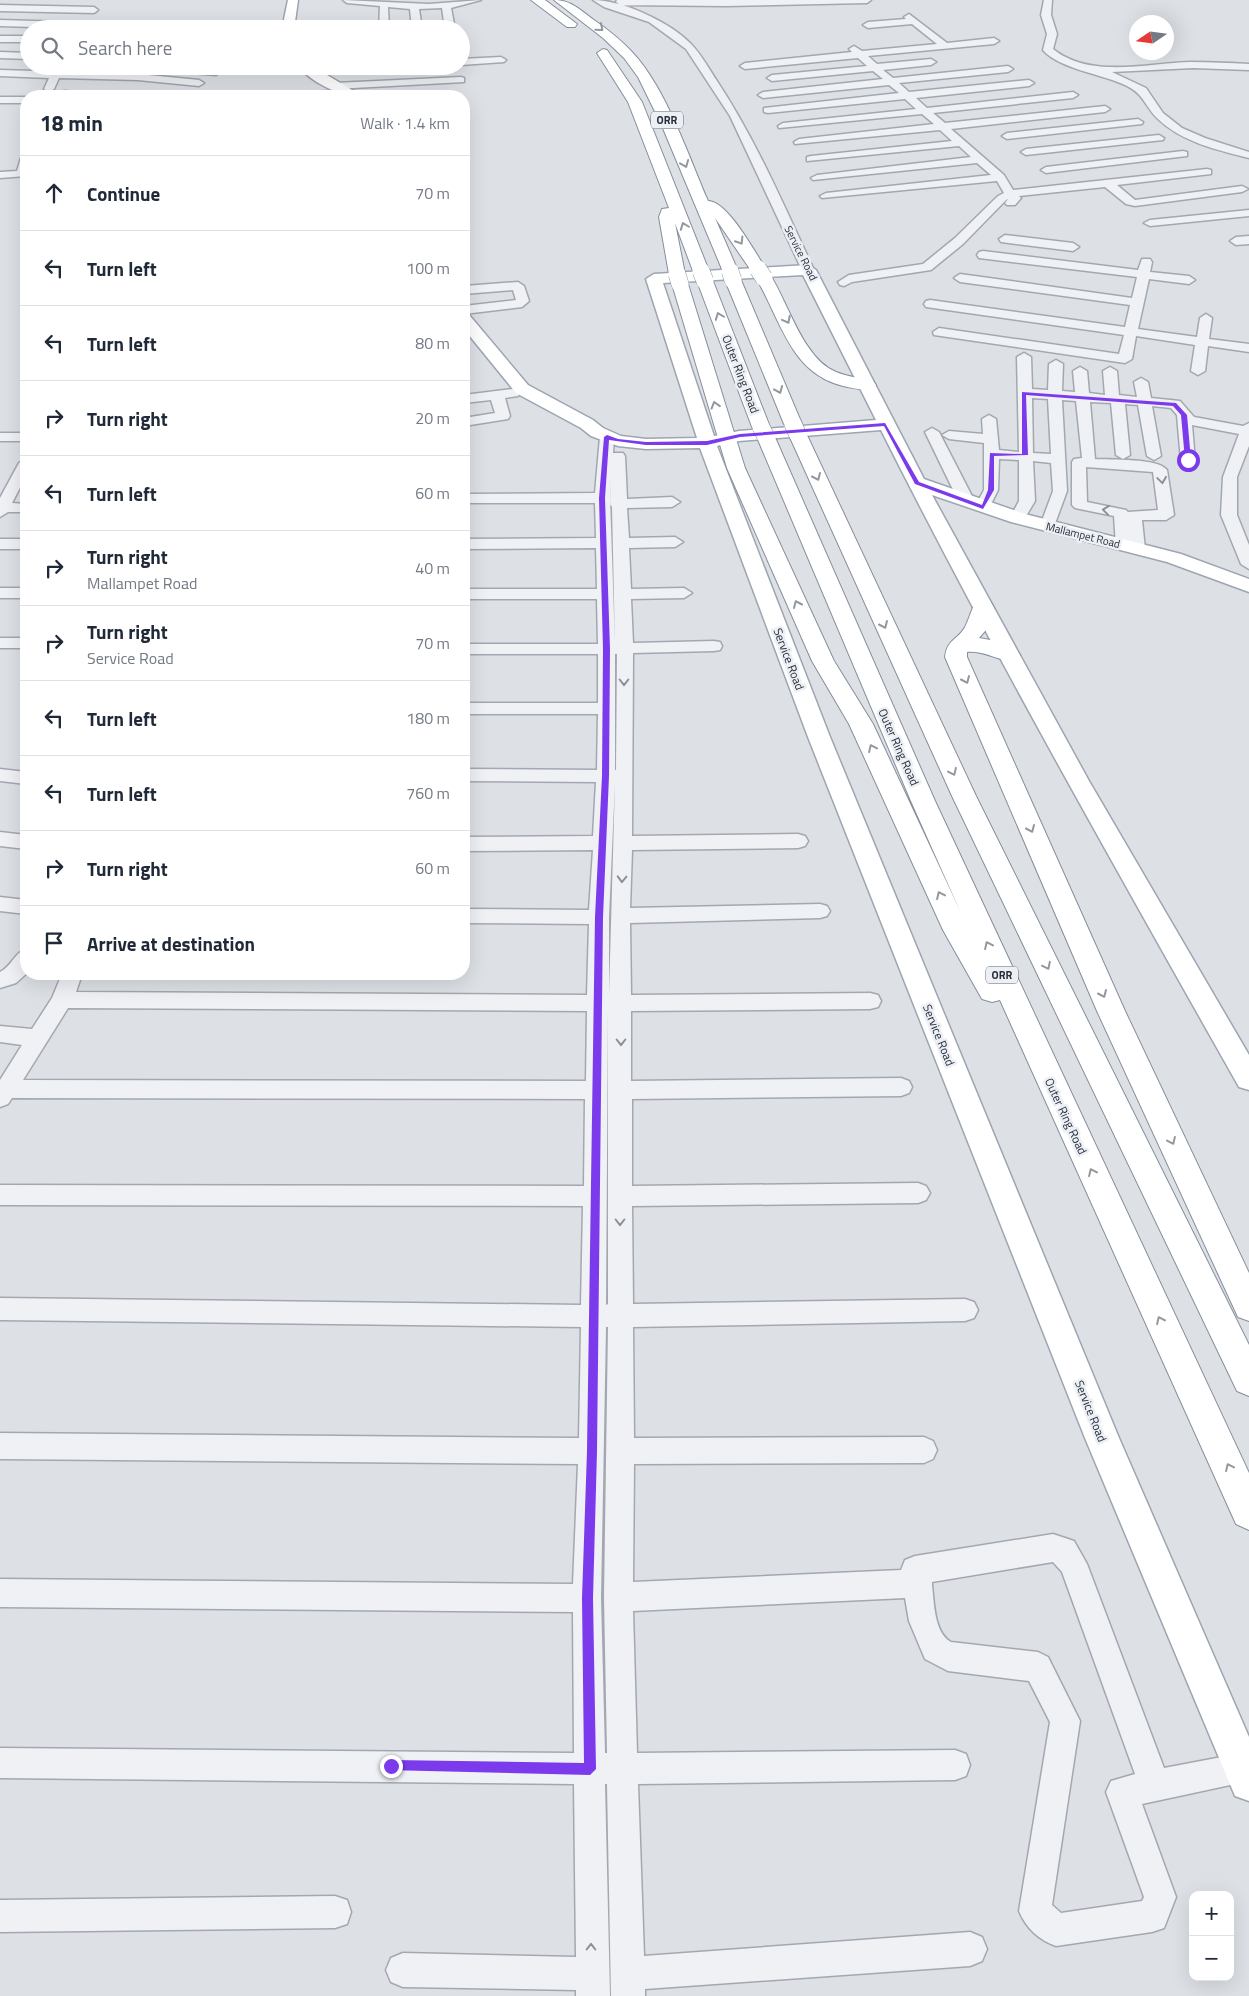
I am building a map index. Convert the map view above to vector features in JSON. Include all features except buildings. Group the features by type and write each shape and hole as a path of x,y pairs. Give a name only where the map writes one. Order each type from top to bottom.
{"highway":[{"name":"Outer Ring Road","path":"537,0 590,40 615,68 632,96 672,194 763,431 923,801 1249,1512"},
{"name":"ORR","path":"560,0 608,35 640,72 664,113 795,428 964,796 1249,1380"},
{"path":"697,192 726,220 761,273 806,355 817,369 863,377"},
{"path":"670,279 666,217 672,194"},
{"path":"716,441 736,468 824,661 861,724 956,930 1076,1136"},
{"path":"983,608 974,631 957,647 956,658 1111,1011 1249,1307"},
{"path":"957,647 982,644 995,647 1009,654"}],"main road":[{"path":"290,20 293,0"},
{"path":"318,75 343,90"},
{"path":"670,279 826,281"},
{"name":"Service Road","path":"670,279 716,441 819,737 1078,1380 1246,1775"},
{"name":"Service Road","path":"826,281 863,377 885,424 938,525 1078,781 1249,1079"},
{"path":"470,326 522,389 607,437"},
{"path":"470,344 500,381 507,397 570,425 607,437 646,444 716,441 740,436 885,424"},
{"name":"Mallampet Road","path":"917,483 1010,516 1174,558 1249,586"},
{"path":"938,525 943,515 954,510 1010,516"}],"street":[{"path":"347,0 414,5 446,5 477,0"},
{"path":"598,1 726,3 867,0"},
{"path":"1048,0 1046,15 1052,34 1048,50 1057,58 1077,66 1098,70 1141,89 1149,98 1158,114 1174,127 1202,141 1249,155"},
{"path":"0,1 87,3"},
{"name":"Service Road","path":"598,1 647,18 680,38 689,47 735,116 826,281"},
{"path":"0,31 7,21 27,3"},
{"path":"0,8 27,3 94,14 7,21"},
{"path":"384,3 384,20"},
{"path":"414,5 416,20"},
{"path":"446,5 448,20"},
{"path":"0,16 7,21 20,22"},
{"path":"868,26 911,19 945,46"},
{"path":"0,31 20,32"},
{"path":"911,35 929,33"},
{"path":"0,38 20,39"},
{"path":"745,66 857,52 994,42"},
{"path":"0,47 20,48"},
{"path":"826,281 862,282 932,270 959,241 1015,198 1010,194 1000,177 857,52"},
{"path":"0,55 20,56"},
{"path":"470,62 501,60"},
{"path":"765,79 944,61"},
{"path":"0,64 20,65"},
{"path":"1098,70 1193,65 1249,67"},
{"path":"763,95 1008,69"},
{"path":"0,73 20,74"},
{"path":"49,89 55,75 138,77 199,83"},
{"path":"187,90 211,75"},
{"path":"375,85 379,75"},
{"path":"431,75 431,81"},
{"path":"335,86 461,80"},
{"path":"768,110 1029,83"},
{"path":"783,126 1073,95"},
{"path":"0,100 20,100"},
{"path":"799,142 1105,109"},
{"path":"989,122 1026,152 1066,189"},
{"path":"1006,136 1138,122"},
{"path":"1026,152 1158,138"},
{"path":"810,159 961,143"},
{"path":"1046,170 1183,154"},
{"path":"817,178 980,159"},
{"path":"1010,194 1207,172"},
{"path":"0,175 20,174"},
{"path":"5,186 20,177"},
{"path":"826,196 1000,177"},
{"path":"1108,183 1130,202 1135,203 1242,189"},
{"path":"1150,223 1249,213"},
{"path":"1005,239 1073,247"},
{"path":"1236,241 1249,240"},
{"path":"999,327 1029,242"},
{"path":"983,254 1018,273 1137,302"},
{"path":"930,304 999,327 1125,359 1144,269"},
{"path":"960,278 1018,273 1144,269 1189,280"},
{"path":"470,290 518,286 523,301 518,304 470,309"},
{"path":"1198,371 1206,318"},
{"path":"940,332 999,327 1131,332 1249,348"},
{"path":"1010,516 1027,501 1024,357"},
{"path":"1048,526 1060,491 1055,395 1056,364"},
{"path":"1080,371 1088,457"},
{"path":"1110,371 1123,455"},
{"path":"1142,382 1154,456"},
{"path":"1024,393 1174,404 1189,420 1248,431 1230,476 1229,515 1249,564"},
{"path":"470,399 507,397 501,417 470,421"},
{"path":"1184,415 1188,460"},
{"path":"932,432 975,505 991,490 989,419"},
{"path":"949,435 1025,455 1059,459"},
{"path":"0,437 20,438"},
{"path":"607,437 616,649 610,1003 621,1090 621,1451 618,1597 627,1985 970,1949"},
{"path":"1080,462 1153,467 1160,470 1166,515 1134,515 1130,547 1121,513 1080,506 1080,462"},
{"path":"20,470 1,509 20,508"},
{"path":"1230,476 1249,475"},
{"path":"470,498 672,502"},
{"path":"470,544 675,542"},
{"path":"0,544 20,544"},
{"path":"0,592 20,593"},
{"path":"470,594 684,593"},
{"path":"0,642 20,643"},
{"path":"470,649 616,649 714,646"},
{"path":"615,776 605,709 616,649"},
{"path":"470,708 605,709"},
{"path":"0,775 20,777"},
{"path":"470,775 615,776"},
{"path":"0,839 20,841"},
{"path":"470,844 798,841"},
{"path":"0,904 20,906"},
{"path":"470,916 610,917 820,911"},
{"path":"0,980 9,978 20,968"},
{"path":"3,1094 62,1000 70,980"},
{"path":"62,1000 610,1003 870,1001"},
{"path":"403,1970 593,1985 587,1598 592,1451 597,1090 610,1003"},
{"path":"0,1034 38,1038"},
{"path":"621,1090 901,1087"},
{"path":"3,1094 597,1090"},
{"path":"620,1196 918,1193"},
{"path":"0,1195 595,1196"},
{"path":"0,1310 620,1316 965,1310"},
{"path":"0,1446 592,1451"},
{"path":"621,1451 924,1450"},
{"path":"1155,1786 1073,1564 1064,1551 1053,1548 915,1570 924,1621 936,1648 948,1656 1038,1668 1065,1721 1035,1912 1056,1930 1152,1916 1160,1897 1122,1792 1246,1775"},
{"path":"618,1597 918,1583"},
{"path":"0,1594 587,1598"},
{"path":"0,1763 590,1769 956,1765"},
{"path":"0,1916 335,1912"}],"route":[{"path":"391,1766 590,1769 587,1598 592,1451 599,917 606,776 605,709 607,649 602,498 607,437 618,441 646,444 707,443 740,436 885,424 917,483 983,508 991,490 992,454 1025,455 1024,393 1174,404 1184,415 1188,460"}]}
